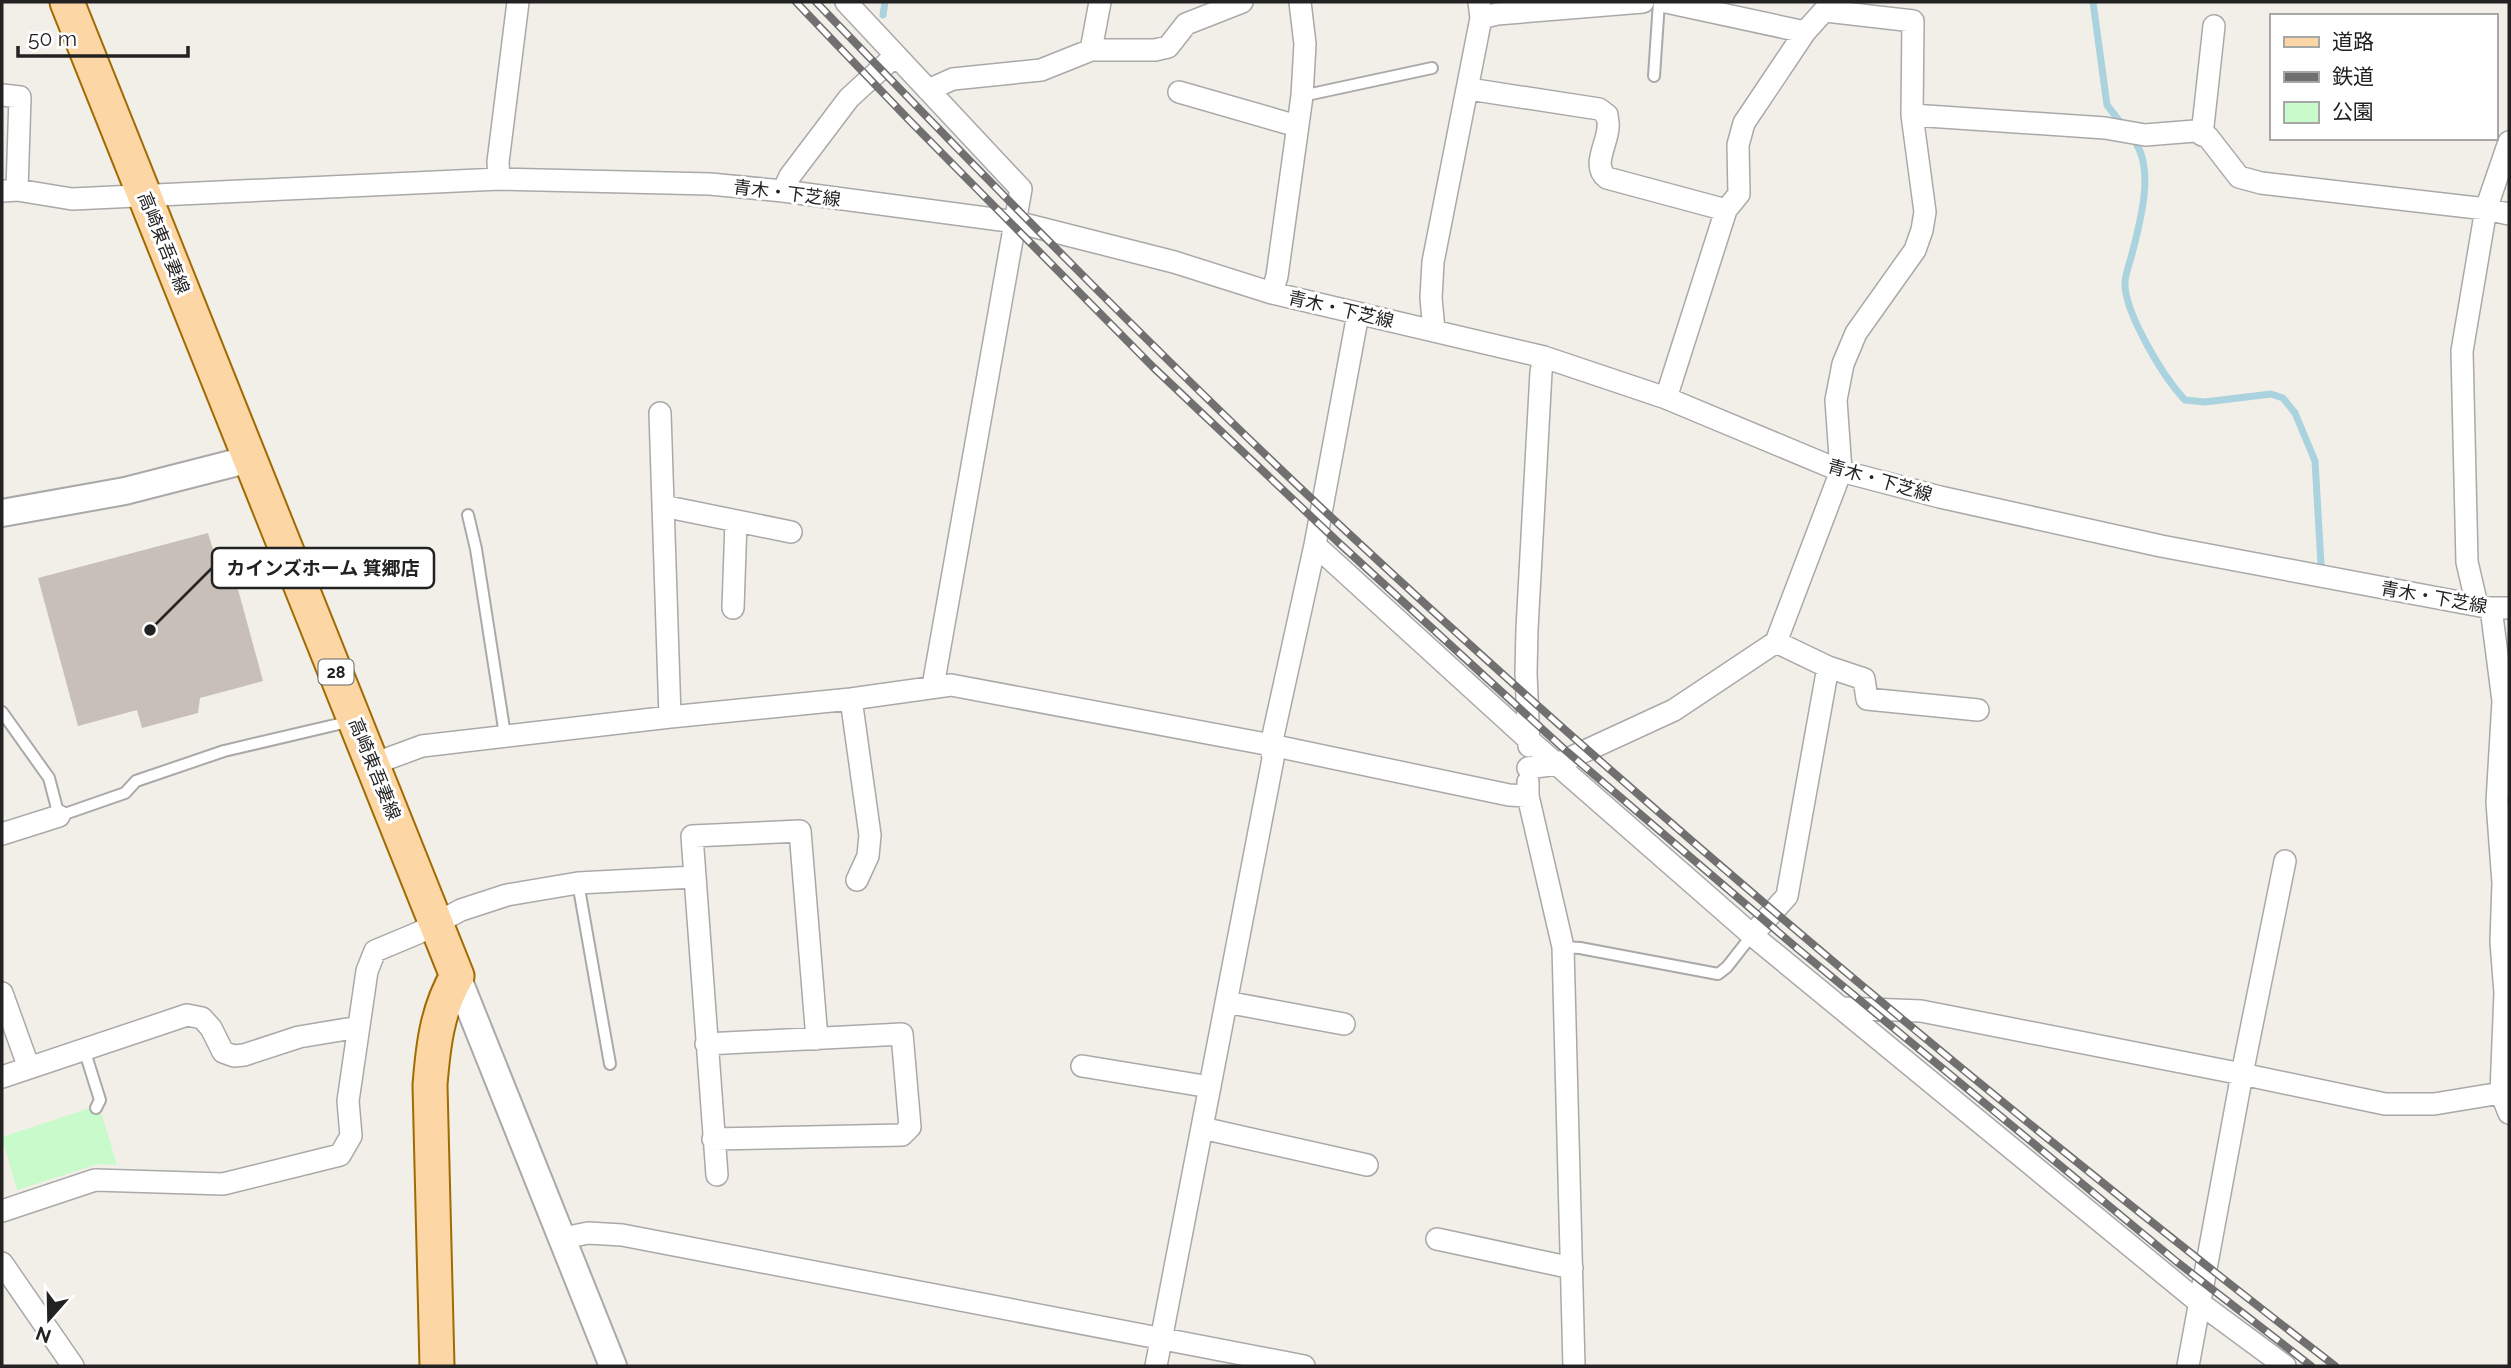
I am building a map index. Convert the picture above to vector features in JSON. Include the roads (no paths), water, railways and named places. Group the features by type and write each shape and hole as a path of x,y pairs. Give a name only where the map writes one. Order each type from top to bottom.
{"main road":[{"name":"高崎東吾妻線","path":"67,2 457,976"},
{"path":"437,1366 430,1085 433,1043 446,994 457,976"}],"street":[{"path":"499,179 498,162 518,2"},
{"path":"846,2 1021,189 933,686"},
{"path":"1091,50 1100,2"},
{"path":"928,90 953,79 1041,70 1091,50 1155,50 1168,47 1186,24 1242,2"},
{"path":"1272,293 1278,276 1301,96 1305,44 1300,2"},
{"path":"1434,330 1431,299 1433,262 1469,89 1480,10 1497,14 1643,2"},
{"path":"1666,2 1805,32"},
{"path":"1528,768 1557,764 1674,709 1776,642 1841,471 1836,400 1843,364 1856,333 1915,250 1922,230 1924,212 1913,115 1913,21 1829,6 1805,32 1744,123 1738,145 1739,194 1726,210 1666,398"},
{"path":"2202,135 2214,26"},
{"path":"783,191 790,176 849,98 895,57"},
{"path":"1469,89 1599,109 1607,115 1609,128 1599,167 1607,178 1726,210"},
{"path":"1180,92 1297,126"},
{"path":"2,95 20,97 9,191"},
{"path":"1913,115 2105,128 2145,135 2196,131 2208,137 2239,177 2261,184 2486,209 2509,214"},
{"path":"1843,1008 1921,1012 2385,1104 2505,1103 2504,883 2497,802 2503,701 2492,607 2467,562 2462,351 2486,209 2509,142"},
{"name":"青木・下芝線","path":"9,191 72,199 499,179 710,184 1016,222 1174,262 1272,293 1544,357 1666,398 1841,471 1940,497 2161,546 2492,607"},
{"path":"1156,1366 1273,759 1271,745 1315,545 1358,314"},
{"path":"1544,357 1541,372 1527,651 1528,796 1563,947 1574,1366"},
{"path":"660,413 670,717"},
{"path":"2,513 125,491 250,459"},
{"path":"663,506 790,532"},
{"path":"733,608 736,521"},
{"path":"1315,545 1529,740 1752,935 2201,1304 2285,1366"},
{"path":"1776,642 1828,667 1864,680 1867,699 1978,709"},
{"path":"1752,935 1787,896 1828,667"},
{"path":"373,764 422,746 851,699 951,685 1271,745 1509,795 1528,796"},
{"path":"851,699 870,835 868,856 857,880"},
{"path":"2,834 59,816"},
{"path":"717,1175 692,835 800,831 817,1039"},
{"path":"2188,1366 2285,861"},
{"path":"2,1211 95,1180 223,1184 340,1156 351,1136 348,1101 367,971 375,951 485,901 578,883 694,877"},
{"path":"457,976 613,1366"},
{"path":"2,993 29,1068"},
{"path":"1226,1002 1344,1024"},
{"path":"2,1077 187,1015 202,1018 211,1028 223,1052 234,1056 299,1037 359,1027"},
{"path":"706,1044 902,1034 910,1127 902,1135 713,1139"},
{"path":"1082,1066 1210,1087"},
{"path":"1202,1128 1367,1165"},
{"path":"564,1238 588,1233 622,1235 1304,1366"},
{"path":"1437,1239 1572,1268"},
{"path":"2,1263 73,1366"}],"lane":[{"path":"1654,76 1659,2"},
{"path":"1301,96 1432,68"},
{"path":"468,515 476,549 505,735"},
{"path":"2,712 49,778 59,816 125,793 136,782 224,751 339,724 354,717"},
{"path":"578,883 610,1065"},
{"path":"1563,947 1718,974 1727,967 1752,935"},
{"path":"84,1049 100,1100 96,1108"}],"waterway":[{"path":"883,15 885,2"},
{"path":"2093,2 2107,105 2124,127"},
{"path":"2133,139 2140,151 2145,180 2139,227 2125,281 2126,294 2138,326 2156,361 2185,400 2205,402 2271,394 2283,398 2295,413 2315,461 2321,564"}],"railway":[{"path":"796,2 1153,367 1339,543 1564,749 1798,949 2177,1262 2311,1366"},
{"path":"816,2 1144,336 1278,467 1465,640 1831,960 2081,1166 2335,1366"}],"place":[{"name":"カインズホーム 箕郷店","path":"150,630"}]}
